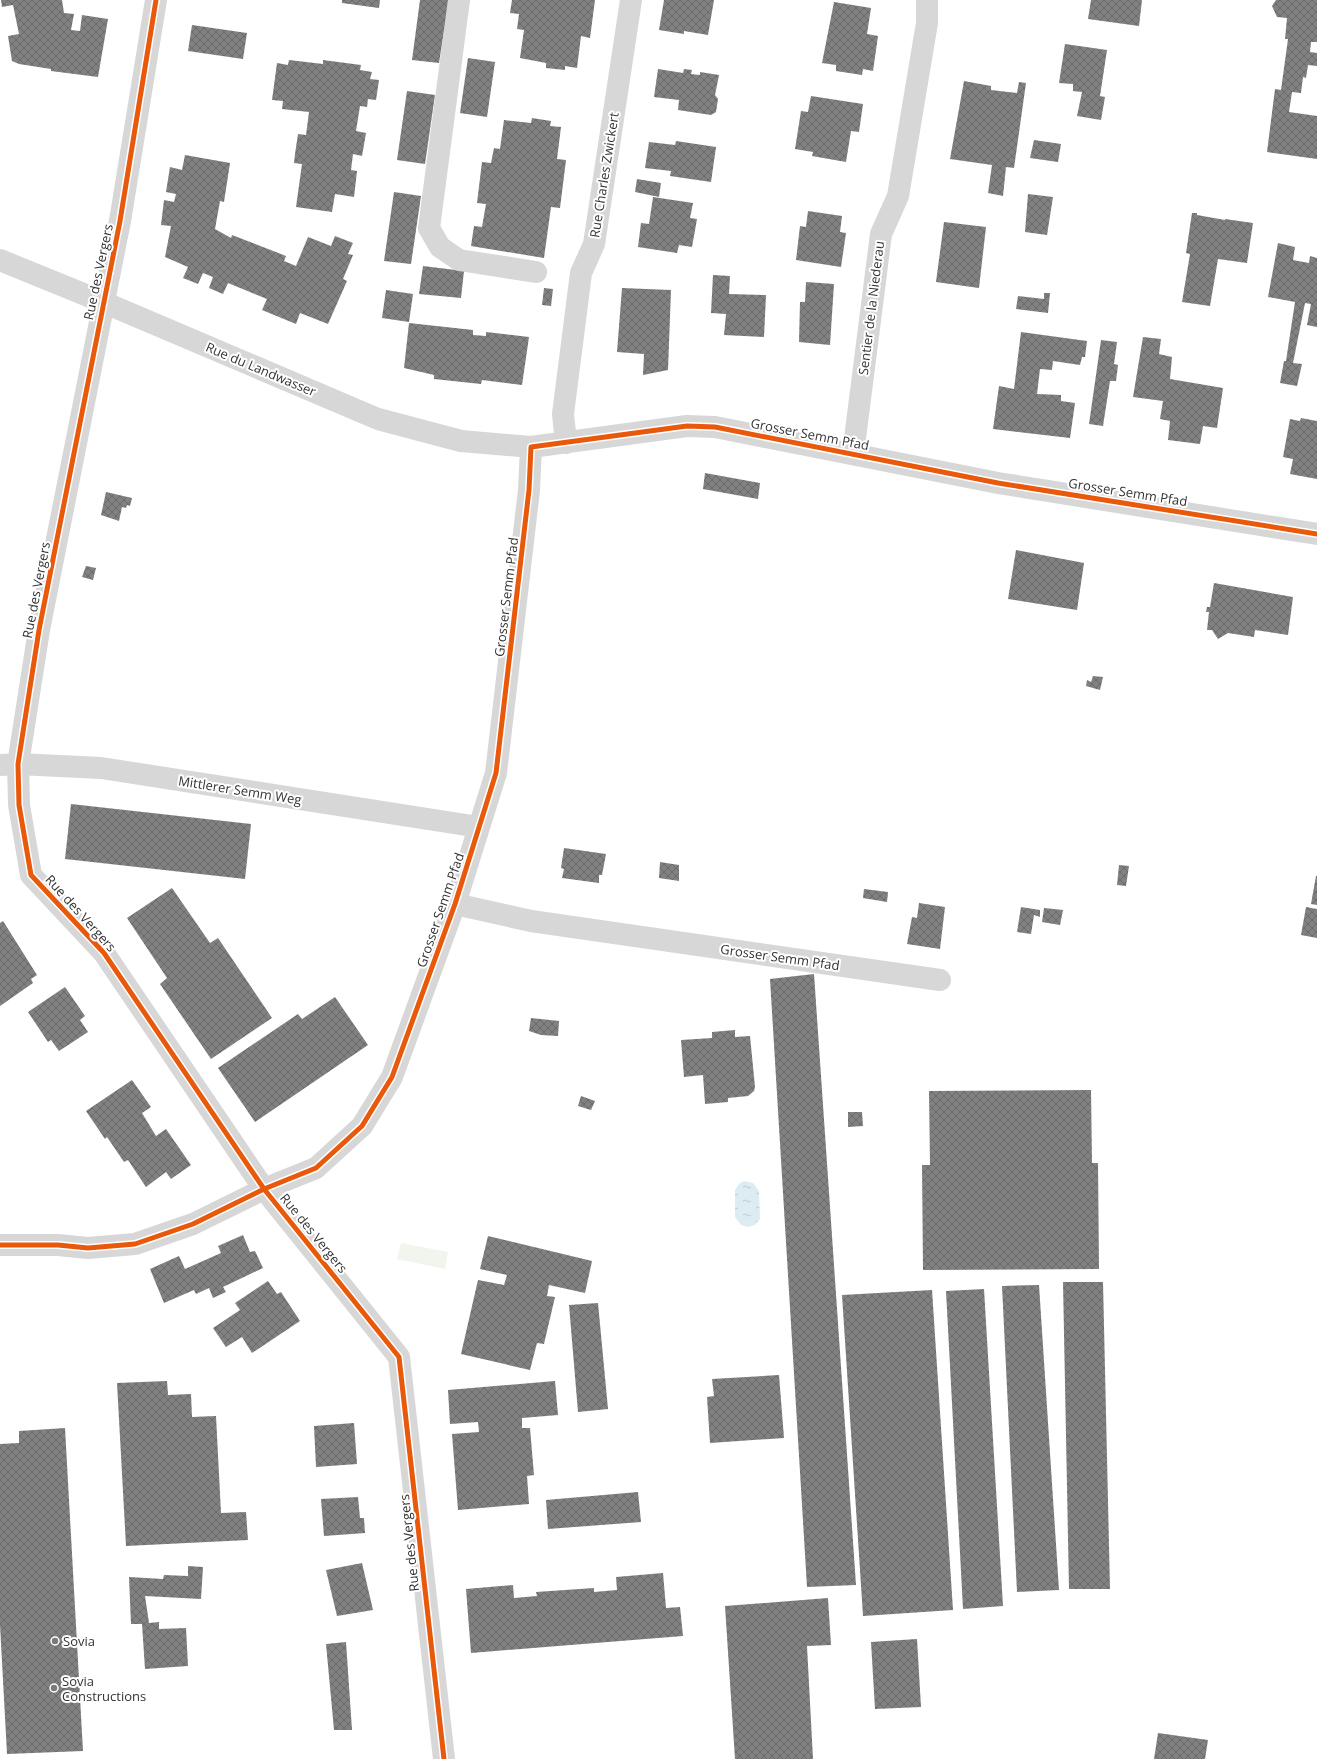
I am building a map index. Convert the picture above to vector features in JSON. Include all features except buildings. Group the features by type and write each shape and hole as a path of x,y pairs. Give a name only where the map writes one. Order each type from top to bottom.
{"street":[{"name":"Rue des Vergers","path":"156,0 120,221 39,630 9,764 19,806 31,875 104,952 264,1189 399,1357 444,1759"},
{"path":"459,0 429,228 440,247 459,260 536,272"},
{"name":"Rue Charles Zwickert","path":"566,443 563,414 581,273 594,244 631,0"},
{"name":"Sentier de la Niederau","path":"853,454 881,234 898,196 927,23 927,0"},
{"name":"Rue du Landwasser","path":"0,260 103,302 378,419 461,441 531,447"},
{"name":"Grosser Semm Pfad","path":"0,1245 58,1245 88,1248 135,1244 193,1224 264,1189 316,1168 362,1126 392,1077 455,904 496,773 529,490 531,447 686,426 716,427 998,482 1317,534"},
{"name":"Mittlerer Semm Weg","path":"9,764 101,768 479,827"},
{"name":"Grosser Semm Pfad","path":"455,904 531,921 940,980"}],"shaded area":[{"path":"401,1243 448,1252 445,1269 397,1259"}],"water":[{"path":"744,1181 753,1183 759,1191 760,1219 755,1225 748,1227 741,1225 735,1217 735,1190 739,1184"}],"cycle path":[{"path":"156,0 120,221 39,630 18,764 19,805 31,875 104,953 264,1189 399,1357 444,1759"},
{"path":"0,1245 58,1245 88,1248 135,1244 193,1224 264,1189 316,1168 362,1126 392,1077 455,904 496,773 529,490 531,447 687,426 715,427 998,483 1317,534"}],"place":[{"name":"Sovia","path":"55,1641"},
{"name":"Sovia Constructions","path":"54,1688"}]}
